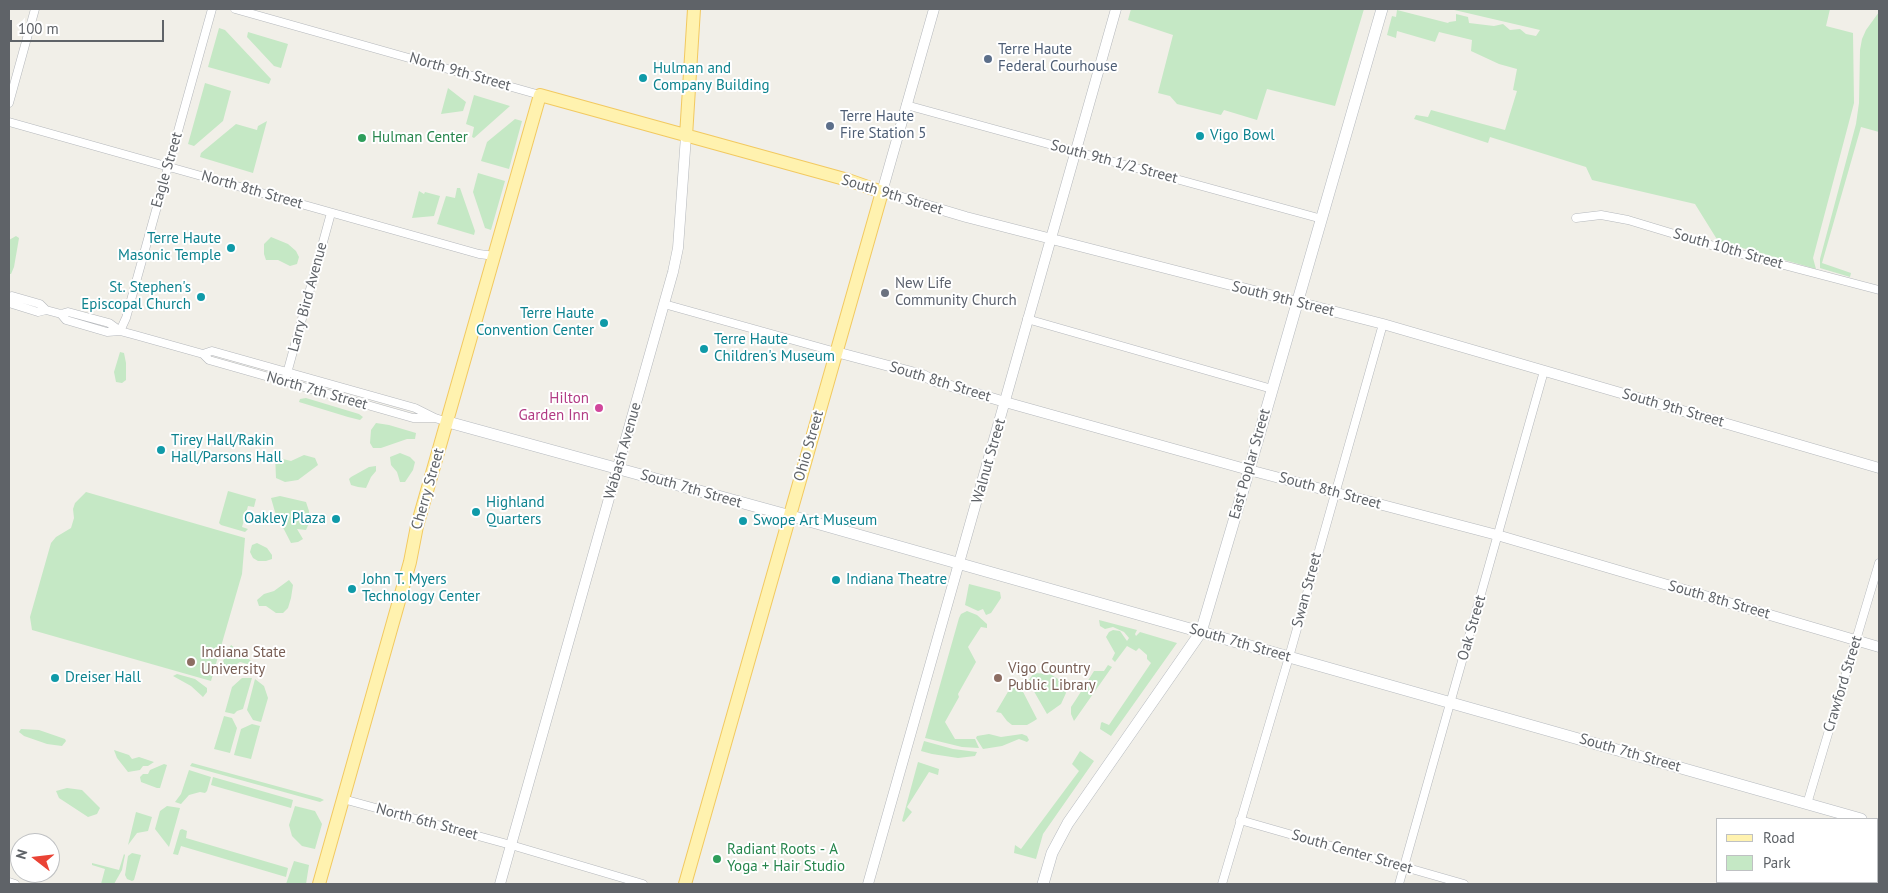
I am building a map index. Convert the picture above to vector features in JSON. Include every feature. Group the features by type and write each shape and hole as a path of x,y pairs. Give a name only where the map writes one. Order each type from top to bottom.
{"main road":[{"name":"Wabash Avenue","path":"686,136 694,9"},
{"name":"East Poplar Street","path":"1043,884 1052,853 1068,823 1201,632 1382,9"},
{"name":"North 9th Street","path":"540,95 686,136"},
{"name":"Cherry Street","path":"319,884 410,562 417,526 540,95"},
{"name":"South 9th Street","path":"686,136 848,180 882,192"},
{"name":"Ohio Street","path":"685,884 882,192"},
{"name":"North 7th Street","path":"448,422 619,468"},
{"name":"South 7th Street","path":"619,468 1857,818"}],"street":[{"path":"9,103 35,9"},
{"name":"Eagle Street","path":"120,331 126,318 212,9"},
{"name":"North 9th Street","path":"235,9 540,95"},
{"name":"Ohio Street","path":"882,192 934,9"},
{"name":"Walnut Street","path":"868,884 960,565 1027,319 1116,9"},
{"name":"South 9th 1/2 Street","path":"906,105 1322,219"},
{"name":"North 8th Street","path":"9,122 479,254 495,256"},
{"name":"Wabash Avenue","path":"500,884 619,468 678,248 686,136"},
{"name":"South 9th Street","path":"882,192 966,217 1383,324 1879,468"},
{"name":"Larry Bird Avenue","path":"285,382 331,213"},
{"name":"South 10th Street","path":"1576,218 1601,215 1628,220 1734,252 1879,290"},
{"name":"North 7th Street","path":"9,297 12,296 40,304 46,310"},
{"name":"North 7th Street","path":"9,303 38,312 46,310 61,314 68,312 109,323 120,331 203,354 212,352 415,408 434,418 448,422"},
{"name":"South 8th Street","path":"664,304 923,375 934,381 1005,402 1249,470 1497,535 1879,646"},
{"path":"1027,319 1272,389"},
{"name":"Swan Street","path":"1222,884 1289,657 1383,324"},
{"name":"North 7th Street","path":"203,354 209,360 413,418 434,418"},
{"name":"Oak Street","path":"1399,884 1544,371"},
{"name":"Crawford Street","path":"1807,804 1879,563"},
{"name":"North 6th Street","path":"343,799 511,845 643,884"},
{"name":"South Center Street","path":"1240,820 1464,884"},
{"path":"9,882 15,884"}],"green space":[{"path":"1131,9 1364,9 1335,106 1267,89 1257,120 1224,110 1221,115 1177,104 1170,96 1158,93 1173,35 1128,20"},
{"path":"1450,9 1830,9 1826,26 1853,33 1854,103 1813,258 1816,269 1718,241 1695,204 1592,180 1586,167 1490,137 1488,143 1414,119 1416,115 1428,117 1431,110 1505,130 1517,91 1513,90 1517,69 1499,64 1471,51 1472,40 1439,32 1435,42 1397,31 1396,38 1387,35 1392,16 1396,17 1397,10 1448,23 1456,21 1456,14 1468,17 1469,23 1494,26 1503,24 1510,30 1520,29 1526,34 1536,36 1540,30"},
{"path":"1879,12 1879,132 1861,127 1822,263 1851,273 1850,277 1820,268 1820,259 1856,124 1859,103 1862,39"},
{"path":"219,28 225,30 271,79 269,84 208,67"},
{"path":"248,32 288,44 281,68 274,66 247,37"},
{"path":"205,83 231,91 223,121 194,146 188,144"},
{"path":"448,88 466,102 463,111 441,114"},
{"path":"474,95 510,106 474,138 472,137 474,127 466,124"},
{"path":"515,119 522,121 509,169 481,161 487,142"},
{"path":"267,121 253,173 200,157 201,153 236,124 257,130 258,126"},
{"path":"478,173 505,181 491,230 485,228 473,192"},
{"path":"457,188 460,188 475,231 474,235 437,224 446,196 455,198"},
{"path":"419,191 424,194 425,192 440,196 434,216 412,218"},
{"path":"16,236 19,238 14,267 11,274 9,274 9,240"},
{"path":"271,237 288,244 296,251 299,257 297,264 290,266 278,260 266,260 264,244"},
{"path":"120,352 124,353 126,363 126,380 122,383 116,382 114,372"},
{"path":"306,398 359,414 363,417 360,420 299,402 300,399"},
{"path":"376,423 416,433 415,439 407,439 381,448 373,448 370,443 371,430"},
{"path":"400,453 410,457 415,462 413,470 405,482 400,482 397,472 391,465 390,457"},
{"path":"275,454 291,461 304,455 315,458 318,465 298,480 285,482 276,478"},
{"path":"376,466 376,471 366,488 351,485 349,479 351,477 369,467"},
{"path":"228,491 256,499 254,507 248,506 242,527 248,529 245,532 219,523"},
{"path":"86,492 245,538 242,574 211,681 32,630 30,617 51,543 56,537 71,528 75,503"},
{"path":"280,496 306,502 309,511 309,523 306,530 297,529 303,539 298,542 291,543 275,512 271,498"},
{"path":"257,543 267,548 272,555 272,559 258,561 253,558 250,552 252,545"},
{"path":"289,580 293,585 291,598 288,608 283,613 276,613 266,606 259,606 257,600"},
{"path":"969,584 1000,592 1001,598 991,613 986,615 983,609 978,611 965,605"},
{"path":"967,611 977,615 987,624 987,628 981,627 968,647 976,662 945,722 955,739 975,739 979,748 962,747 925,738 959,618 961,614"},
{"path":"1099,620 1137,630 1136,636 1140,632 1177,643 1111,736 1100,729 1101,723 1109,725 1151,663 1147,659 1147,655 1139,648 1136,651 1127,646 1115,662 1112,659 1115,653 1106,637 1113,630 1120,631 1127,641 1129,638 1124,632 1113,627 1105,629 1100,626"},
{"path":"231,645 253,663 240,662 226,671 223,661"},
{"path":"1108,665 1112,667 1074,721 1071,707 1094,671 1104,671"},
{"path":"1034,673 1050,674 1058,679 1066,693 1061,704 1047,714 1028,681"},
{"path":"177,674 195,679 207,688 207,692 203,697 191,686 173,676"},
{"path":"242,678 252,678 243,709 234,714 225,712 232,687"},
{"path":"255,679 264,686 268,698 261,722 253,720 247,710"},
{"path":"1012,685 1020,686 1037,719 1027,725 1012,725 1001,713 996,712"},
{"path":"224,716 232,718 237,728 230,753 214,749"},
{"path":"252,724 260,726 251,759 234,755 241,729"},
{"path":"21,729 39,730 66,741 62,746 47,744 24,736 19,732"},
{"path":"989,734 1001,737 1022,734 1027,736 1029,740 1027,742 1019,739 1002,746 983,749 976,738 977,736"},
{"path":"924,741 953,749 977,752 975,756 958,758 932,754 921,751"},
{"path":"114,750 129,755 132,759 139,757 154,762 148,766 143,766 140,770 128,772 117,758"},
{"path":"1080,751 1094,761 1043,834 1036,859 1014,853 1015,845 1021,849 1079,771 1072,764"},
{"path":"918,762 939,769 938,775 929,772 907,807 912,812 904,822 902,821"},
{"path":"192,763 324,800 320,802 190,766"},
{"path":"164,764 167,765 160,788 141,782 140,777 143,774 148,774 150,770"},
{"path":"189,770 211,777 207,791 205,793 200,792 189,795 181,804 175,802 181,794"},
{"path":"213,777 293,800 291,808 211,785"},
{"path":"67,788 82,790 100,808 97,814 88,817 59,798 56,791"},
{"path":"167,806 180,808 169,847 155,829 160,811"},
{"path":"295,806 315,811 322,824 315,849 302,846 292,836 289,825"},
{"path":"136,812 152,817 148,831 137,833 128,845"},
{"path":"180,830 187,831 186,838 288,868 286,877 181,846 178,855 173,854"},
{"path":"132,853 141,855 134,880 132,881 127,879 125,875 128,856"},
{"path":"124,854 122,870 114,884 101,884 105,869 92,865 92,863 119,870"},
{"path":"294,861 309,865 306,884 286,884"}],"place":[{"name":"Terre Haute Federal Courhouse","path":"988,59"},
{"name":"Hulman and Company Building","path":"643,78"},
{"name":"Terre Haute Fire Station 5","path":"830,126"},
{"name":"Vigo Bowl","path":"1200,136"},
{"name":"Hulman Center","path":"362,138"},
{"name":"Terre Haute Masonic Temple","path":"231,248"},
{"name":"New Life Community Church","path":"885,293"},
{"name":"St. Stephen's Episcopal Church","path":"201,297"},
{"name":"Terre Haute Convention Center","path":"604,323"},
{"name":"Terre Haute Children's Museum","path":"704,349"},
{"name":"Hilton Garden Inn","path":"599,408"},
{"name":"Tirey Hall/Rakin Hall/Parsons Hall","path":"161,450"},
{"name":"Highland Quarters","path":"476,512"},
{"name":"Oakley Plaza","path":"336,519"},
{"name":"Swope Art Museum","path":"743,521"},
{"name":"Indiana Theatre","path":"836,580"},
{"name":"John T. Myers Technology Center","path":"352,589"},
{"name":"Indiana State University","path":"191,662"},
{"name":"Dreiser Hall","path":"55,678"},
{"name":"Vigo Country Public Library","path":"998,678"},
{"name":"Radiant Roots - A Yoga + Hair Studio","path":"717,859"}]}
